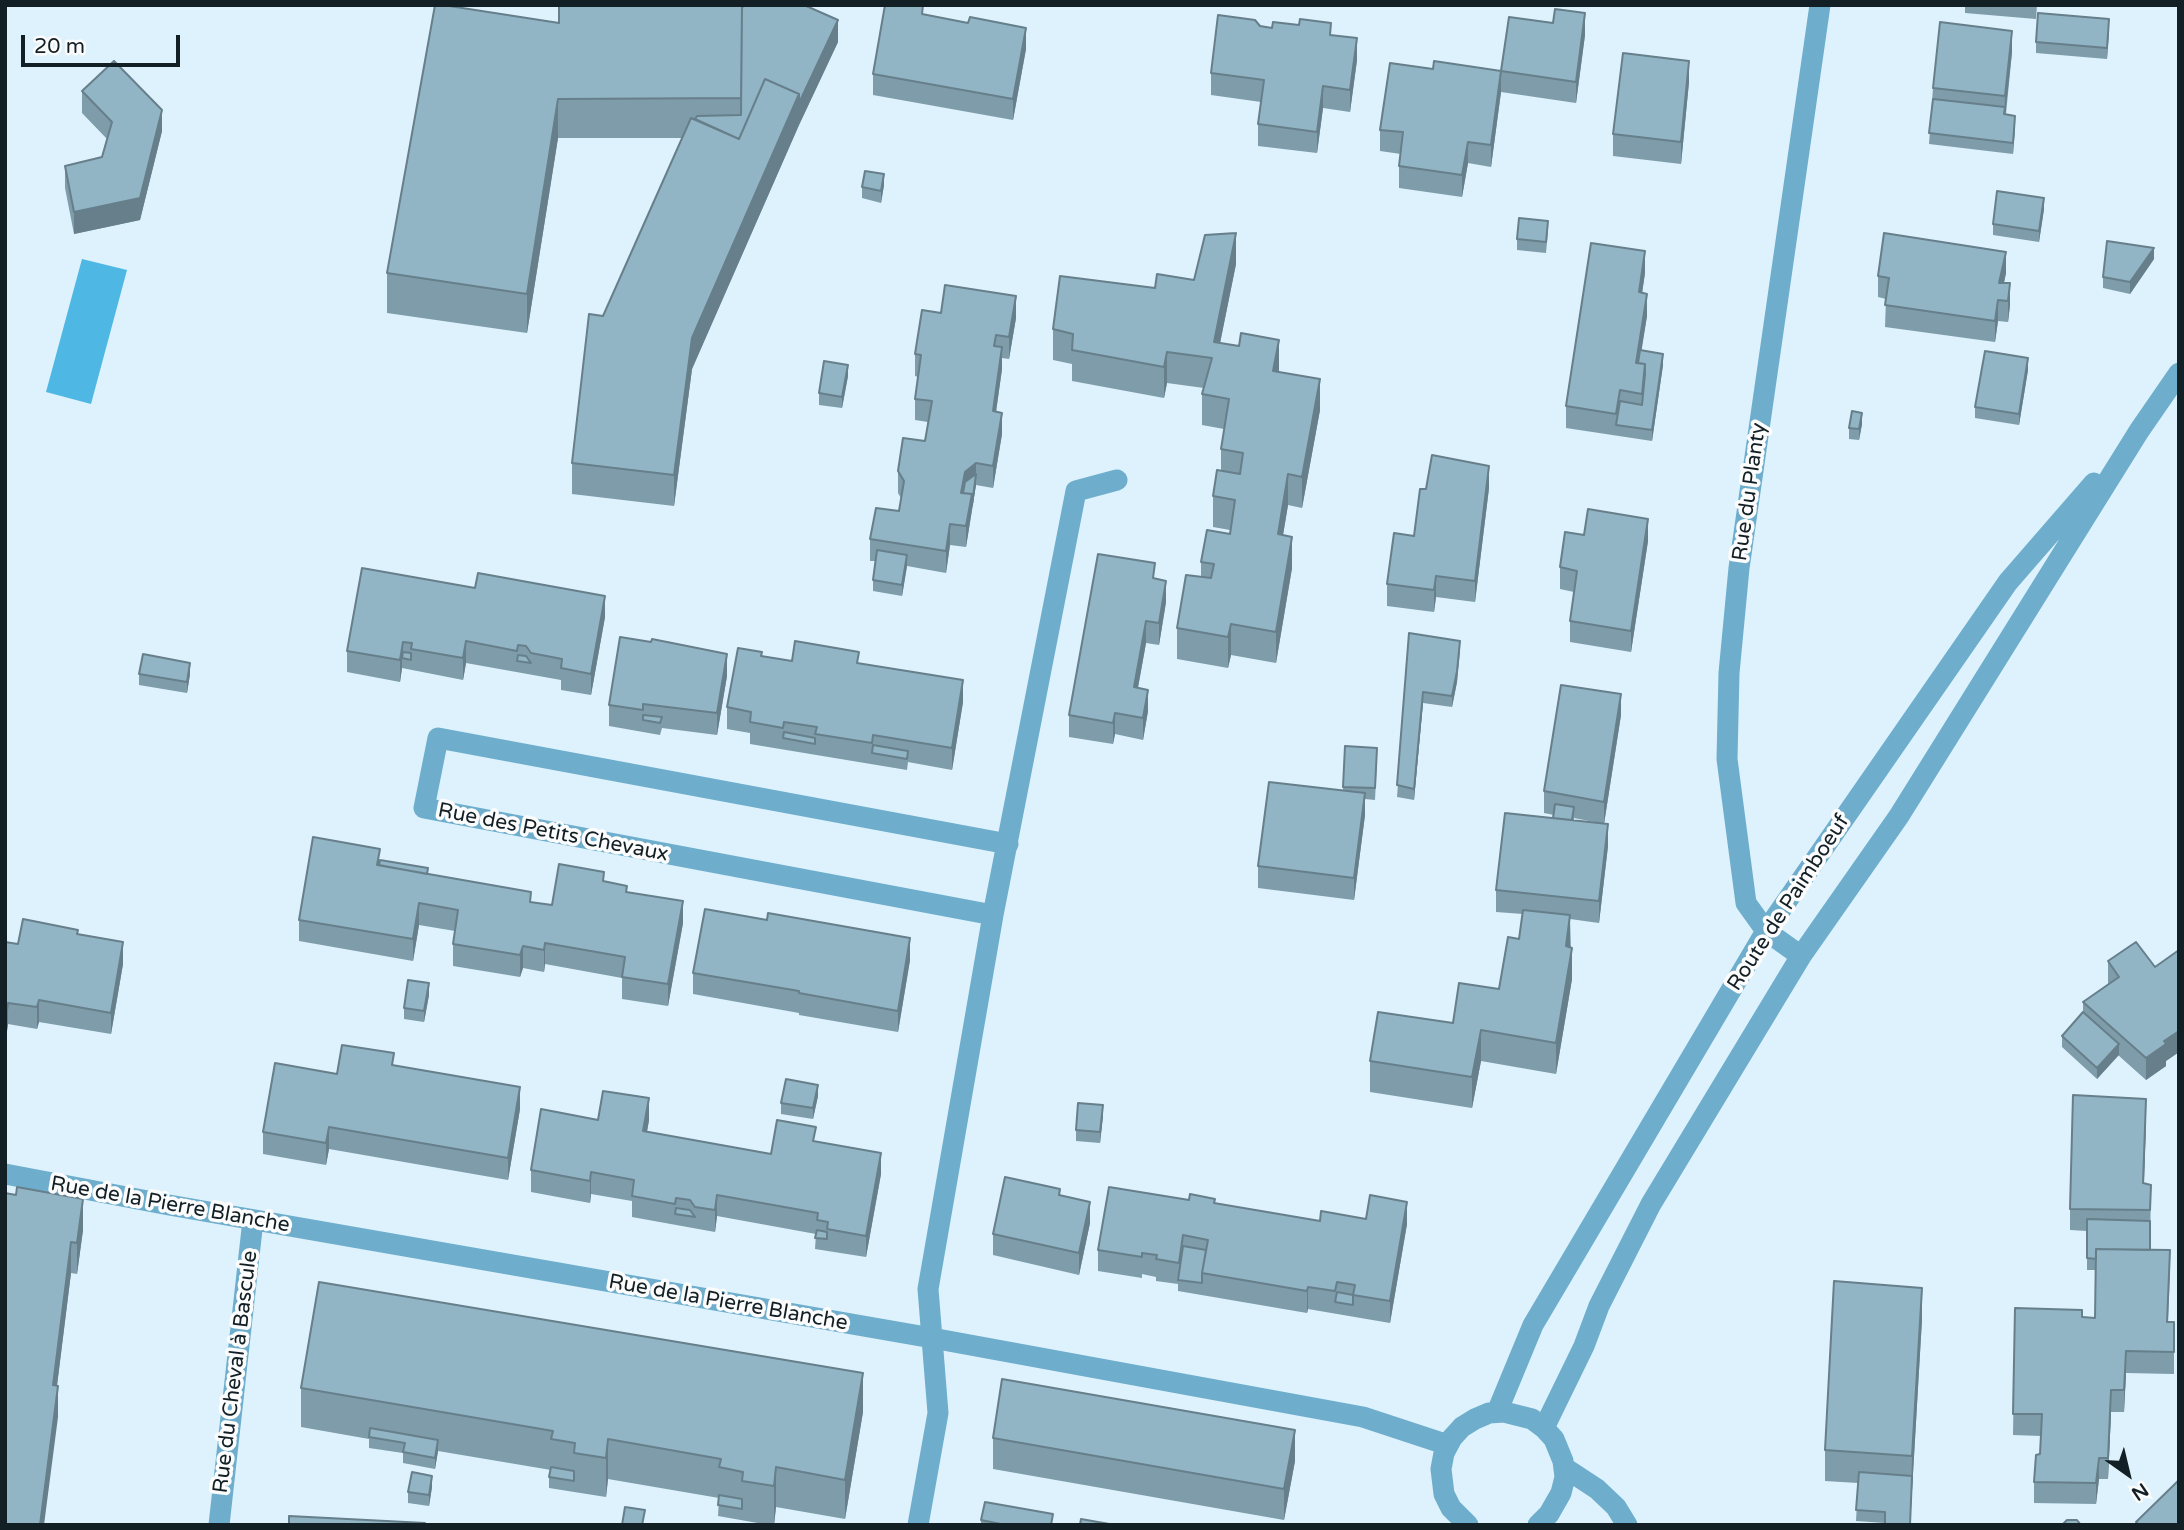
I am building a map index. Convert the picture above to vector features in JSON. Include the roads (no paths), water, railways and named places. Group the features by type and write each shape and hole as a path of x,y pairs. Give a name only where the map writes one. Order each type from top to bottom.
{"street":[{"name":"Rue du Planty","path":"1801,956 1766,931 1746,903 1727,759 1730,673 1743,540 1821,5"},
{"name":"Route de Paimboeuf","path":"1544,1428 1584,1346 1599,1306 1651,1204 1801,956 1899,816 2139,431 2179,373"},
{"name":"Route de Paimboeuf","path":"1497,1412 1533,1325 1766,931 2008,582 2139,431"},
{"path":"918,1525 938,1413 928,1289 993,915 1076,492 1117,480"},
{"name":"Rue des Petits Chevaux","path":"993,915 424,808 438,738 1008,844"},
{"name":"Rue de la Pierre Blanche","path":"5,1174 1363,1417 1448,1445"},
{"name":"Rue du Cheval à Bascule","path":"219,1525 253,1220"},
{"path":"1463,1524 1447,1502 1442,1486 1441,1469 1448,1445 1462,1427 1475,1419 1497,1412 1518,1414 1532,1419 1544,1428 1558,1446 1565,1468 1563,1485 1558,1500 1538,1525"},
{"path":"1565,1468 1597,1489 1616,1507 1627,1525"}],"water":[{"path":"82,259 127,270 91,404 46,392"}]}
